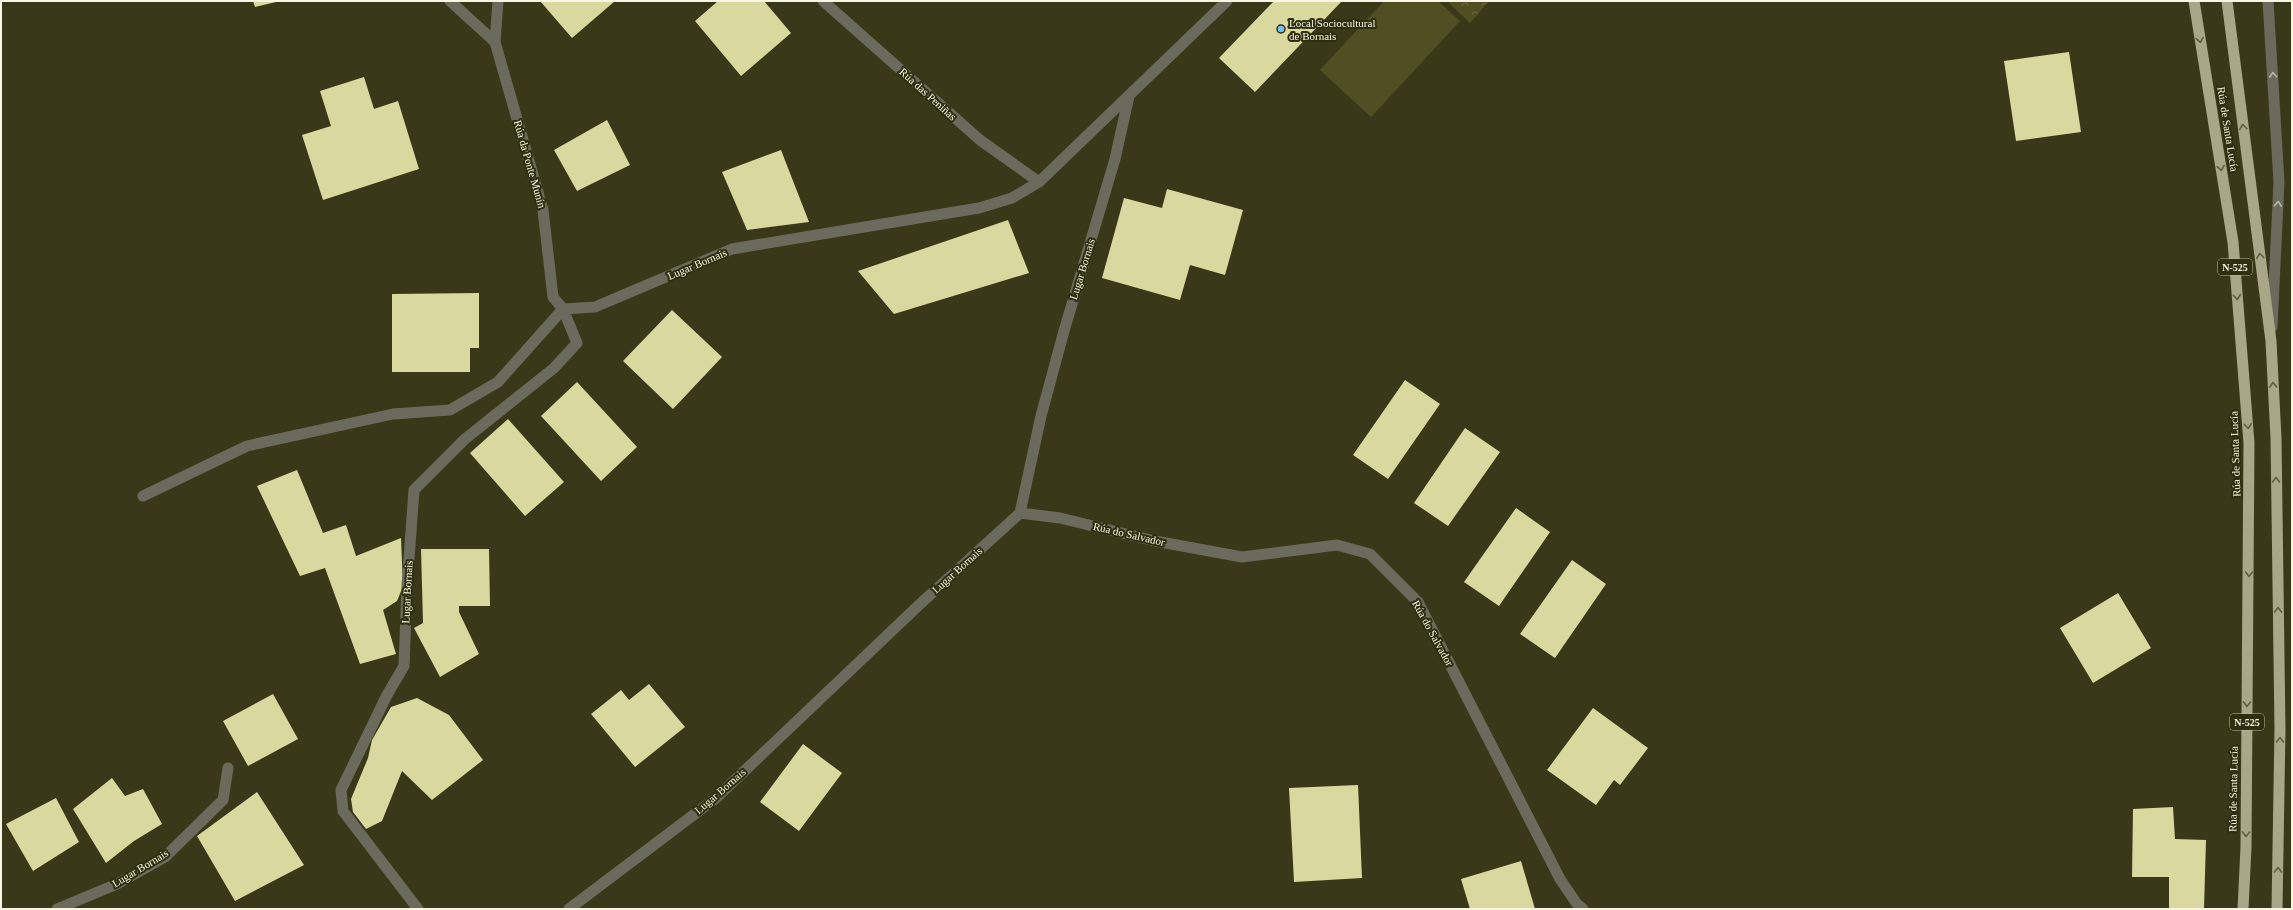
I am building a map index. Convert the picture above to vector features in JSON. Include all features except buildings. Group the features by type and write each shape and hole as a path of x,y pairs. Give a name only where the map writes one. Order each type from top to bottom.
{"highway":[{"name":"Rúa de Santa Lucía","path":"2194,1 2233,242 2249,443 2246,847 2243,909"},
{"name":"Rúa de Santa Lucía","path":"2226,1 2271,341 2276,438 2280,729 2277,909"}],"street":[{"path":"450,1 495,42"},
{"name":"Rúa da Ponte Munín","path":"498,1 495,42 543,210 552,297 563,309"},
{"name":"Rúa das Peniñas","path":"823,1 980,140 1039,182"},
{"name":"Lugar Bornais","path":"418,909 343,810 341,790 387,695 404,666 407,586 414,490 465,439 554,368 577,343 563,309 595,307 732,249 979,208 1012,198 1039,182 1227,1"},
{"name":"Rúa de Santa Lucía","path":"2268,1 2279,182 2271,341"},
{"name":"Lugar Bornais","path":"569,909 716,798 919,605 1020,513 1041,416 1064,331 1115,159 1130,96"},
{"path":"143,496 247,446 393,414 450,410 498,382 563,309"},
{"name":"Rúa do Salvador","path":"1020,513 1060,518 1155,541 1242,557 1337,545 1370,554 1418,602 1560,879 1577,904 1583,909"},
{"name":"Lugar Bornais","path":"57,909 117,884 165,856 223,800 228,768"}],"green space":[{"path":"1384,1 1438,1 1460,21 1371,117 1320,70"},
{"path":"1447,1 1489,1 1470,23"}],"place":[{"name":"Local Sociocultural de Bornais","path":"1281,29"}]}
